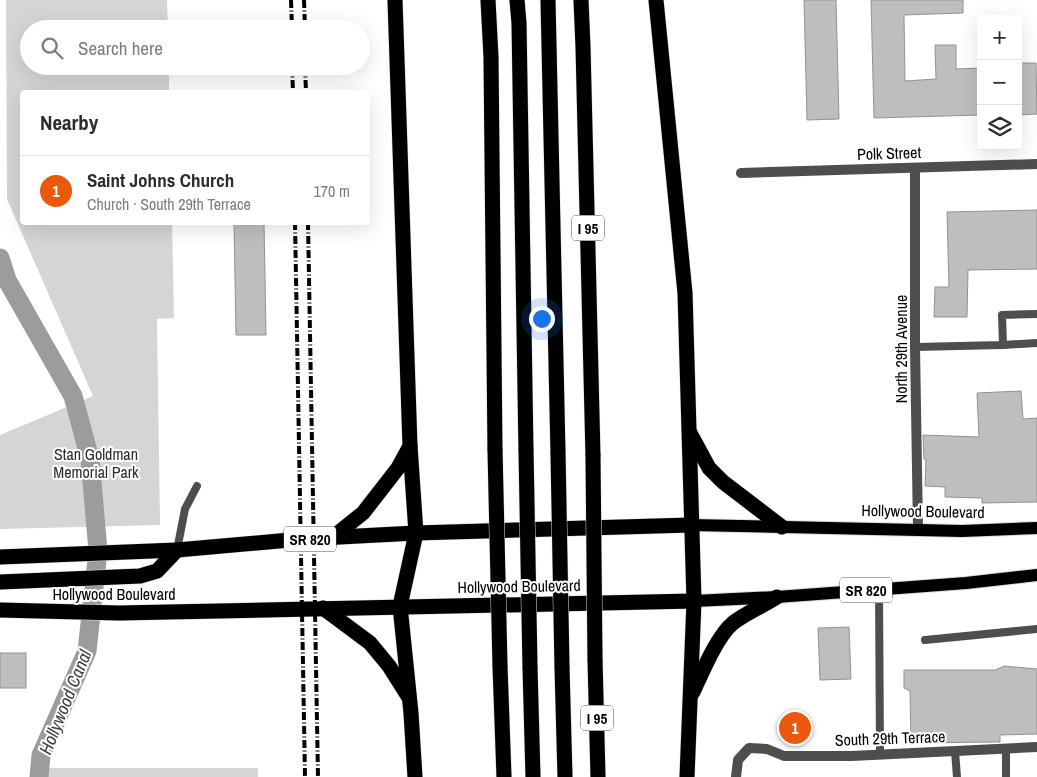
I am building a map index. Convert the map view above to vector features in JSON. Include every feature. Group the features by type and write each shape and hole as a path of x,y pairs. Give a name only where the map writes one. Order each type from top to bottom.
{"highway":[{"path":"395,0 410,446 416,533 400,606 410,700 415,777"},
{"path":"488,0 491,56 495,450 504,777"},
{"path":"517,0 519,22 533,777"},
{"path":"548,0 565,777"},
{"name":"I 95","path":"581,0 584,47 593,456 598,777"},
{"path":"656,0 685,293 694,601 687,777"},
{"path":"689,430 709,468 723,482 782,526"},
{"path":"333,537 363,513 398,468 410,446"},
{"name":"Hollywood Boulevard","path":"0,557 177,550 333,537 416,533 691,525"},
{"path":"0,582 140,576 157,571 177,550"},
{"path":"690,698 725,632 733,624 778,597"},
{"name":"Hollywood Boulevard","path":"0,610 119,613 694,601"},
{"path":"323,608 370,643 389,666 410,700"}],"main road":[{"name":"Hollywood Boulevard","path":"691,525 962,531 1037,528"},
{"name":"Hollywood Boulevard","path":"694,601 778,597 966,583 1037,575"}],"street":[{"name":"Polk Street","path":"741,173 1037,164"},
{"name":"North 29th Avenue","path":"915,168 918,529"},
{"name":"South 29th Terrace","path":"736,777 738,760 749,748 767,749 784,756 1037,747"}],"lane":[{"path":"1003,345 1002,315 1037,314"},
{"path":"915,346 1037,343"},
{"path":"177,550 185,509 197,486"},
{"path":"879,588 880,754"},
{"path":"925,640 1037,630"},
{"path":"1006,748 1006,777"},
{"path":"955,751 957,777"}],"green space":[{"name":"Stan Goldman Memorial Park","path":"6,0 167,0 168,20 20,20 20,75 169,75 169,90 20,90 20,225 172,225 174,318 157,319 160,525 0,529 0,435 93,396 7,199"},
{"path":"33,768 258,768 258,777 33,777"}],"building":[{"path":"804,0 836,0 839,119 807,120"},
{"path":"871,0 963,0 963,13 904,15 905,81 936,79 935,45 956,45 956,69 977,68 977,115 874,118"},
{"path":"1022,63 1036,63 1037,114 1022,115"},
{"path":"1037,210 1037,269 968,270 967,317 934,317 935,287 949,287 947,212"},
{"path":"234,225 264,225 266,335 236,335"},
{"path":"1021,391 1023,419 1037,418 1037,502 982,503 982,498 945,497 945,487 925,486 926,459 924,459 923,435 979,437 977,393"},
{"path":"849,627 851,679 820,680 818,628"},
{"path":"0,653 26,653 26,688 0,688"},
{"path":"1004,666 1037,669 1037,734 1000,735 1000,742 911,743 910,691 904,688 904,670 995,670"}],"waterway":[{"name":"Hollywood Canal","path":"0,258 7,280 73,396 90,459 98,551 87,651 41,755 39,777"}],"railway":[{"path":"291,0 292,20"},
{"path":"304,0 305,20"},
{"path":"292,75 293,90"},
{"path":"305,75 306,90"},
{"path":"295,225 305,777"},
{"path":"308,225 318,777"}],"place":[{"name":"Saint Johns Church","path":"795,728"}]}
